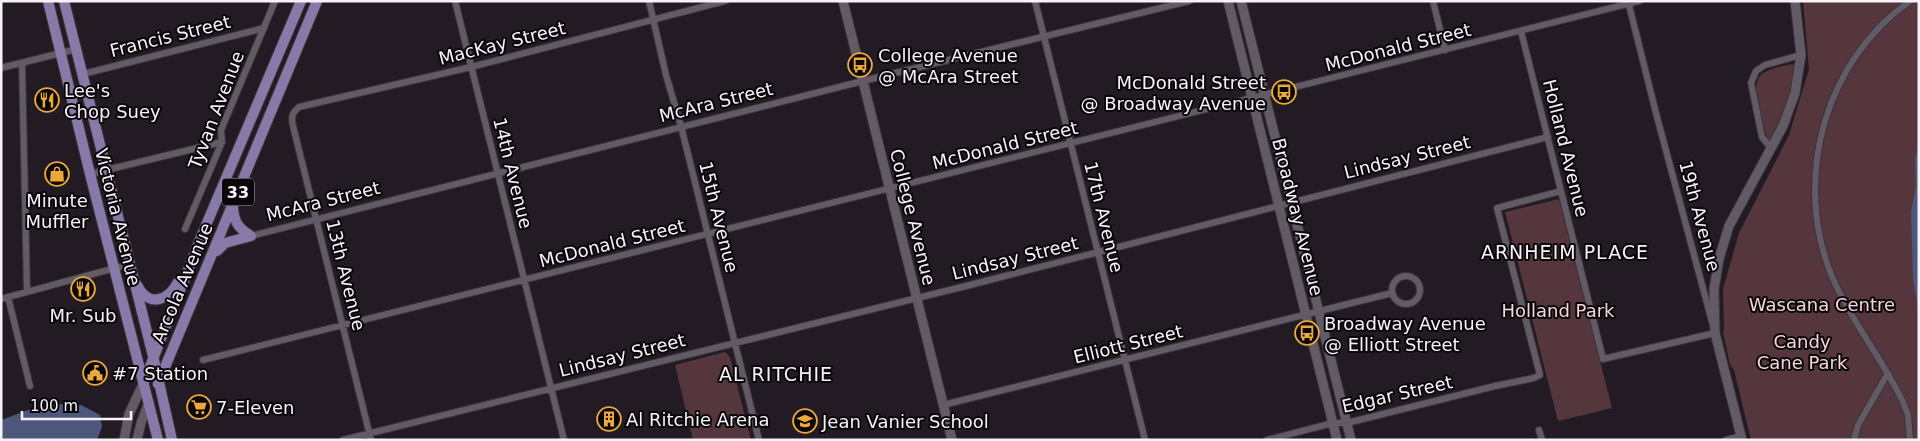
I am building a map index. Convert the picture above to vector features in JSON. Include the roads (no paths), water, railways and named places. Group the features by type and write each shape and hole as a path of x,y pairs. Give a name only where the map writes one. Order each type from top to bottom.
{"main road":[{"name":"Victoria Avenue","path":"48,1 158,440"},
{"name":"Victoria Avenue","path":"64,1 154,360 172,440"},
{"name":"Arcola Avenue","path":"144,382 201,236 301,1"},
{"name":"Arcola Avenue","path":"149,402 317,1"},
{"path":"232,205 238,228 251,236"},
{"path":"133,275 145,296 152,300 160,300 168,296 174,291 201,236"},
{"path":"212,255 225,242 251,236"}],"street":[{"name":"Tyvan Avenue","path":"185,229 222,142 221,130 275,1"},
{"name":"14th Avenue","path":"455,1 564,440"},
{"name":"15th Avenue","path":"649,1 759,440"},
{"name":"MacKay Street","path":"291,118 299,108 471,67 653,18 725,1"},
{"name":"College Avenue","path":"843,1 952,440"},
{"name":"17th Avenue","path":"1035,1 1145,440"},
{"name":"McAra Street","path":"251,236 497,172 1189,1"},
{"name":"Broadway Avenue","path":"1228,1 1337,440"},
{"name":"Broadway Avenue","path":"1241,1 1351,440"},
{"path":"1433,1 1445,50"},
{"name":"McDonald Street","path":"203,360 1639,1"},
{"path":"1715,333 1714,289 1723,243 1736,210 1790,109 1799,75 1801,55 1795,1"},
{"path":"1910,1 1877,30 1852,62 1831,103 1824,123 1816,166 1815,191 1819,232 1830,270 1839,291 1897,389 1908,415 1910,440"},
{"name":"19th Avenue","path":"1628,3 1741,438"},
{"name":"Francis Street","path":"83,74 264,28"},
{"name":"Holland Avenue","path":"1521,31 1603,360 1715,333"},
{"path":"1,68 76,49"},
{"path":"1770,148 1762,137 1751,83 1756,71 1765,64 1801,55"},
{"path":"22,63 27,292"},
{"name":"13th Avenue","path":"291,118 370,436"},
{"name":"Lindsay Street","path":"343,440 370,436 551,388 1098,253 1548,137"},
{"path":"90,174 222,142"},
{"name":"Edgar Street","path":"1267,440 1540,376 1497,208 1561,191"},
{"path":"30,386 5,298 130,264"},
{"path":"1406,276 1417,280 1421,289 1418,299 1410,304 1400,303 1392,293 1393,283 1397,279 1406,276"},
{"name":"Elliott Street","path":"943,405 1392,293"},
{"path":"1854,440 1858,425 1888,374"},
{"name":"Arcola Avenue","path":"124,440 129,414 144,382"},
{"name":"Arcola Avenue","path":"138,440 141,423 149,402"},
{"path":"1539,430 1542,440"},
{"path":"1726,440 1741,438"}],"water":[{"path":"1919,147 1919,313 1913,280 1911,213 1916,185 1915,158"},
{"path":"59,404 81,405 100,415 102,427 97,440 1,440 1,420 31,409"}],"place":[{"name":"College Avenue @ McAra Street","path":"860,65"},
{"name":"McDonald Street @ Broadway Avenue","path":"1284,92"},
{"name":"Lee's Chop Suey","path":"47,100"},
{"name":"Minute Muffler","path":"57,174"},
{"name":"Mr. Sub","path":"83,289"},
{"name":"Broadway Avenue @ Elliott Street","path":"1307,333"},
{"name":"#7 Station","path":"95,373"},
{"name":"7-Eleven","path":"199,407"},
{"name":"Al Ritchie Arena","path":"609,419"},
{"name":"Jean Vanier School","path":"805,421"}],"district":[{"name":"ARNHEIM PLACE","path":"1565,252"},
{"name":"AL RITCHIE","path":"776,374"}],"park label":[{"name":"Wascana Centre","path":"1822,304"},
{"name":"Holland Park","path":"1558,310"},
{"name":"Candy Cane Park","path":"1802,351"}]}
